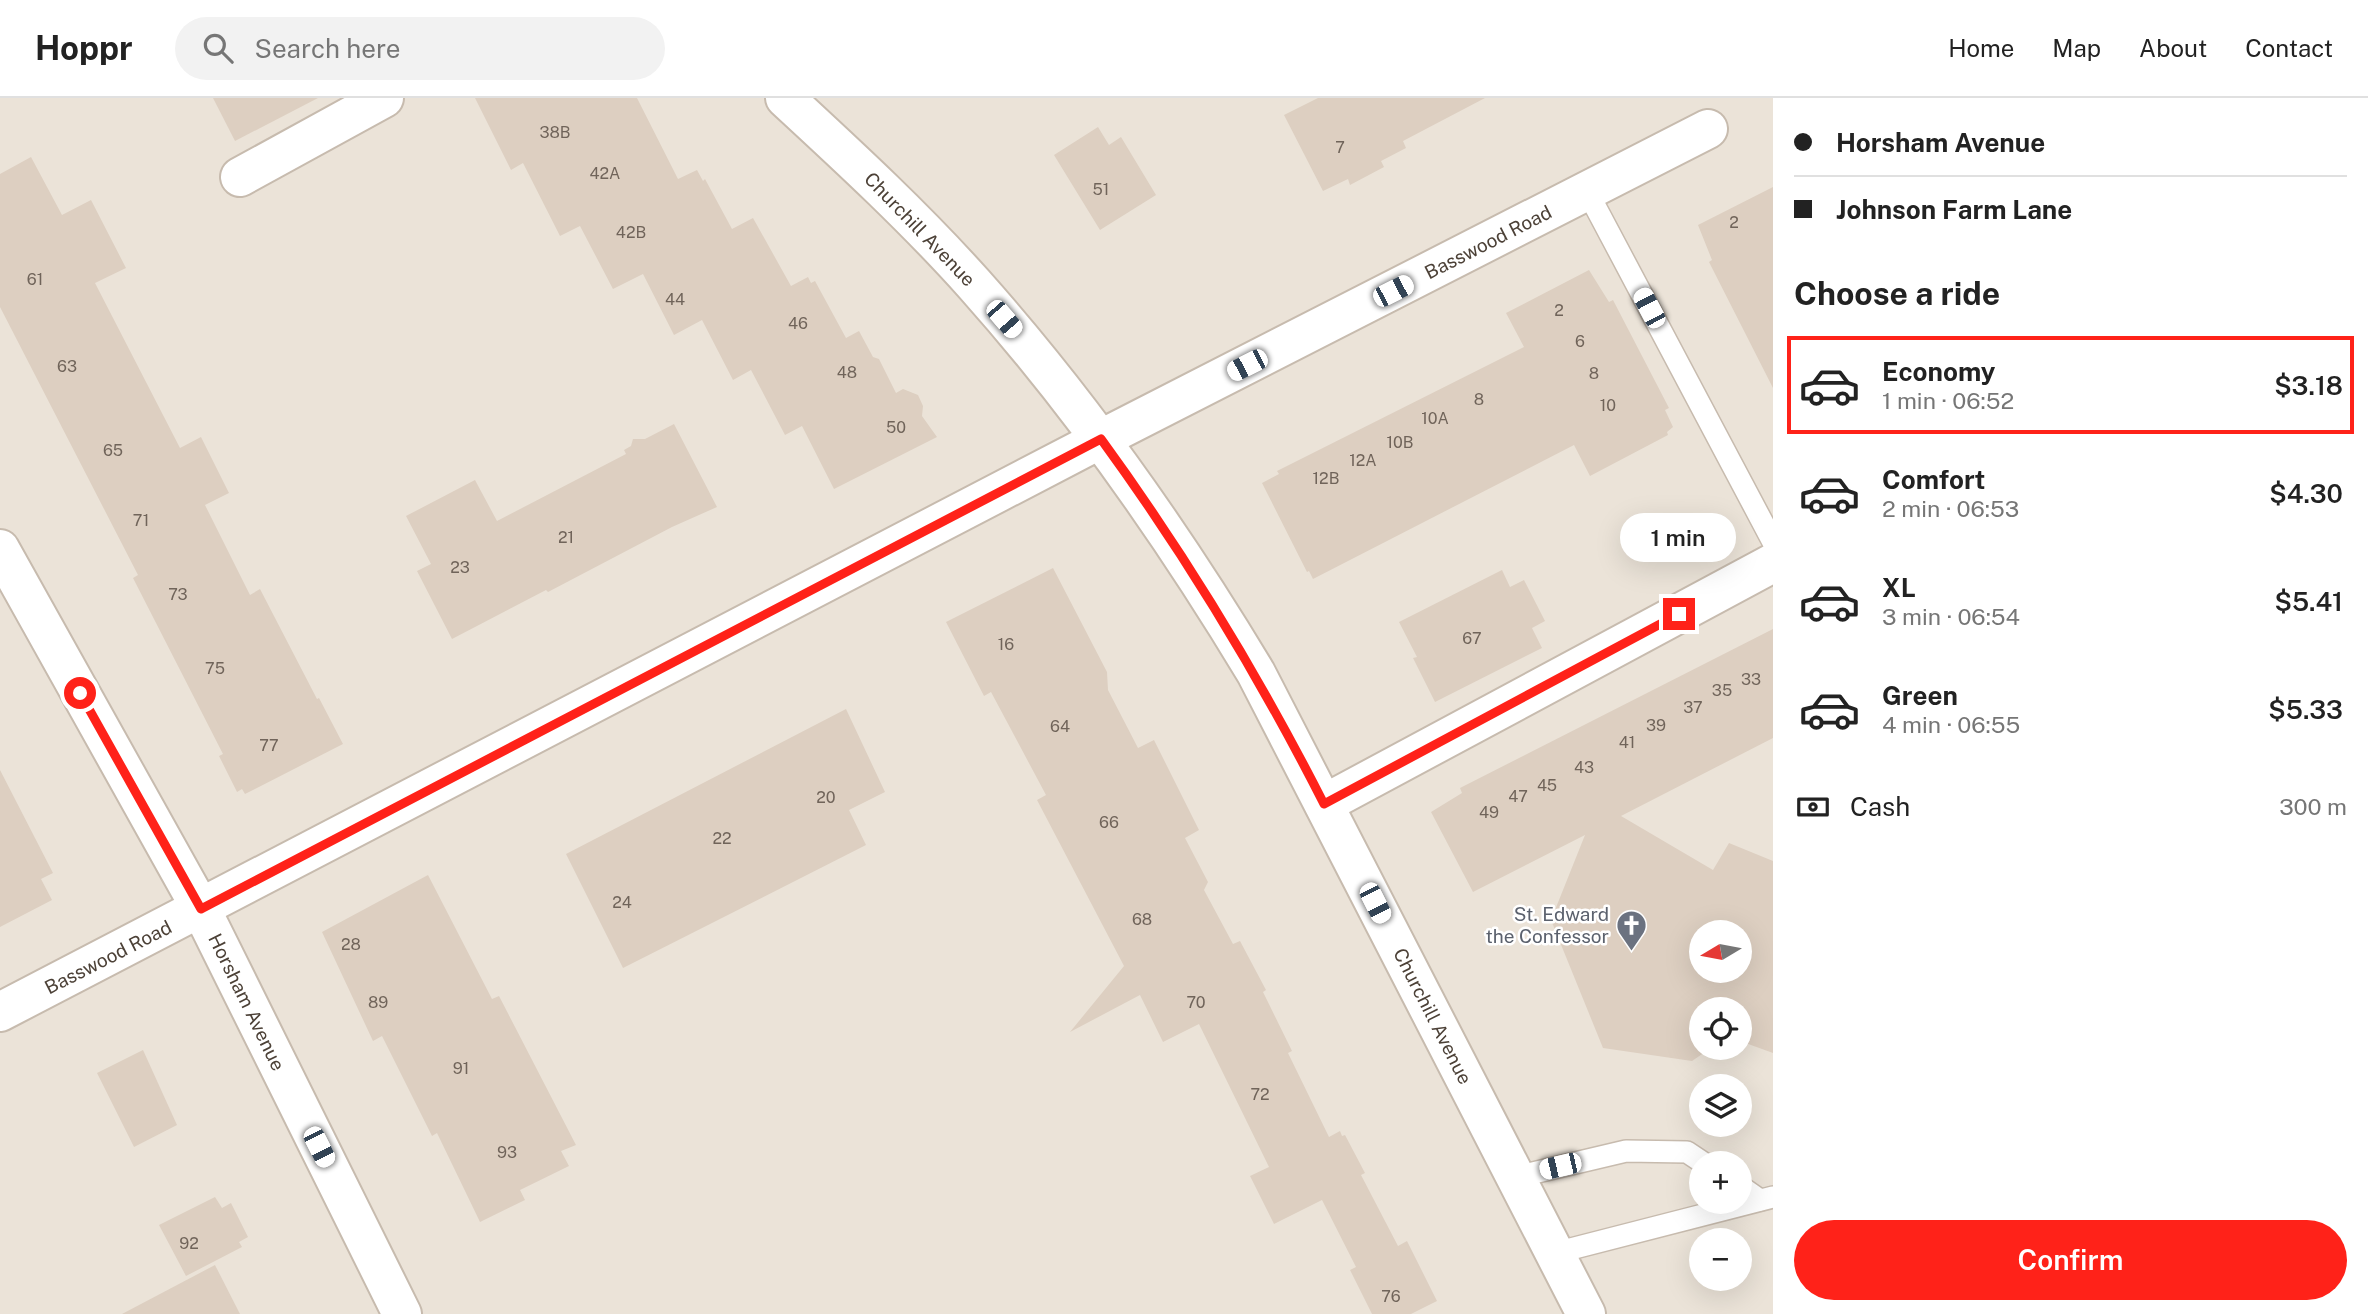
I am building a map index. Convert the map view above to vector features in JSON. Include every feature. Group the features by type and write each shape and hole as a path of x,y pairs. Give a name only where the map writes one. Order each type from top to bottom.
{"street":[{"path":"240,177 384,98"},
{"name":"Churchill Avenue","path":"785,98 879,186 964,273 1020,337 1145,499 1256,674 1586,1314"},
{"name":"Basswood Road","path":"0,1012 1101,439 1709,130"},
{"name":"Horsham Avenue","path":"0,549 201,909 402,1314"},
{"path":"1324,804 1773,563"}],"lane":[{"path":"1587,191 1773,542"},
{"path":"1516,1177 1626,1151 1689,1153"},
{"path":"1555,1253 1767,1198"}],"shaded area":[{"path":"0,98 1773,98 1773,1314 0,1314"}],"building":[{"path":"213,98 318,98 235,141"},
{"path":"475,98 637,98 678,179 697,170 703,181 705,179 732,229 753,218 791,286 808,277 811,283 815,281 846,338 859,331 873,357 879,359 896,393 903,389 918,395 923,406 922,416 937,437 834,489 802,426 785,435 751,370 733,380 702,320 674,335 643,274 613,289 580,226 560,236 523,163 511,170"},
{"path":"1318,98 1485,98 1403,141 1406,148 1381,161 1384,167 1350,185 1348,179 1323,191 1284,115"},
{"path":"1098,127 1109,145 1121,137 1156,195 1100,230 1054,155"},
{"path":"31,157 62,215 91,200 126,268 95,283 180,448 201,437 229,493 205,505 250,595 260,589 343,744 245,794 242,789 237,792 219,756 223,754 133,578 138,575 0,307 0,174"},
{"path":"1773,187 1773,388 1709,262 1712,260 1698,225"},
{"path":"1589,270 1609,302 1613,300 1669,408 1665,410 1673,427 1667,432 1668,435 1590,476 1574,445 1313,579 1262,483 1279,474 1277,471 1524,347 1506,313"},
{"path":"674,424 717,507 672,527 452,639 417,571 431,564 406,516 475,480 497,521 626,454 624,450 631,446 633,439 645,439"},
{"path":"1053,568 1107,672 1108,690 1138,748 1154,740 1199,830 1185,838 1208,882 1204,890 1233,944 1240,941 1266,990 1263,992 1292,1051 1288,1053 1329,1137 1340,1131 1342,1136 1345,1135 1365,1173 1361,1175 1398,1246 1407,1241 1437,1301 1411,1314 1372,1314 1350,1270 1356,1267 1322,1200 1274,1224 1250,1176 1269,1167 1199,1024 1163,1042 1140,995 1070,1032 1124,966 1037,800 1046,795 991,692 984,696 946,622"},
{"path":"1502,570 1510,587 1524,580 1545,621 1532,628 1542,648 1435,702 1399,622"},
{"path":"1773,629 1773,738 1621,816 1713,870 1729,843 1773,861 1773,1053 1752,1045 1752,997 1689,997 1689,1060 1692,1061 1603,1048 1551,920 1585,835 1473,892 1431,812 1462,793 1460,788"},
{"path":"846,709 885,792 849,810 866,845 623,968 566,854"},
{"path":"0,770 53,873 41,879 52,900 0,927"},
{"path":"428,875 492,999 499,996 576,1145 561,1151 569,1166 520,1190 525,1200 480,1222 437,1133 432,1136 382,1036 373,1041 322,932"},
{"path":"143,1050 177,1125 134,1147 97,1073"},
{"path":"215,1197 222,1208 231,1203 248,1237 239,1242 242,1247 186,1276 159,1225"},
{"path":"215,1265 240,1314 122,1314"}],"place":[{"name":"St. Edward the Confessor","path":"1632,952"}],"route":[{"path":"80,693 201,909 1101,439 1145,499 1220,614 1289,734 1324,804 1679,614"}]}
